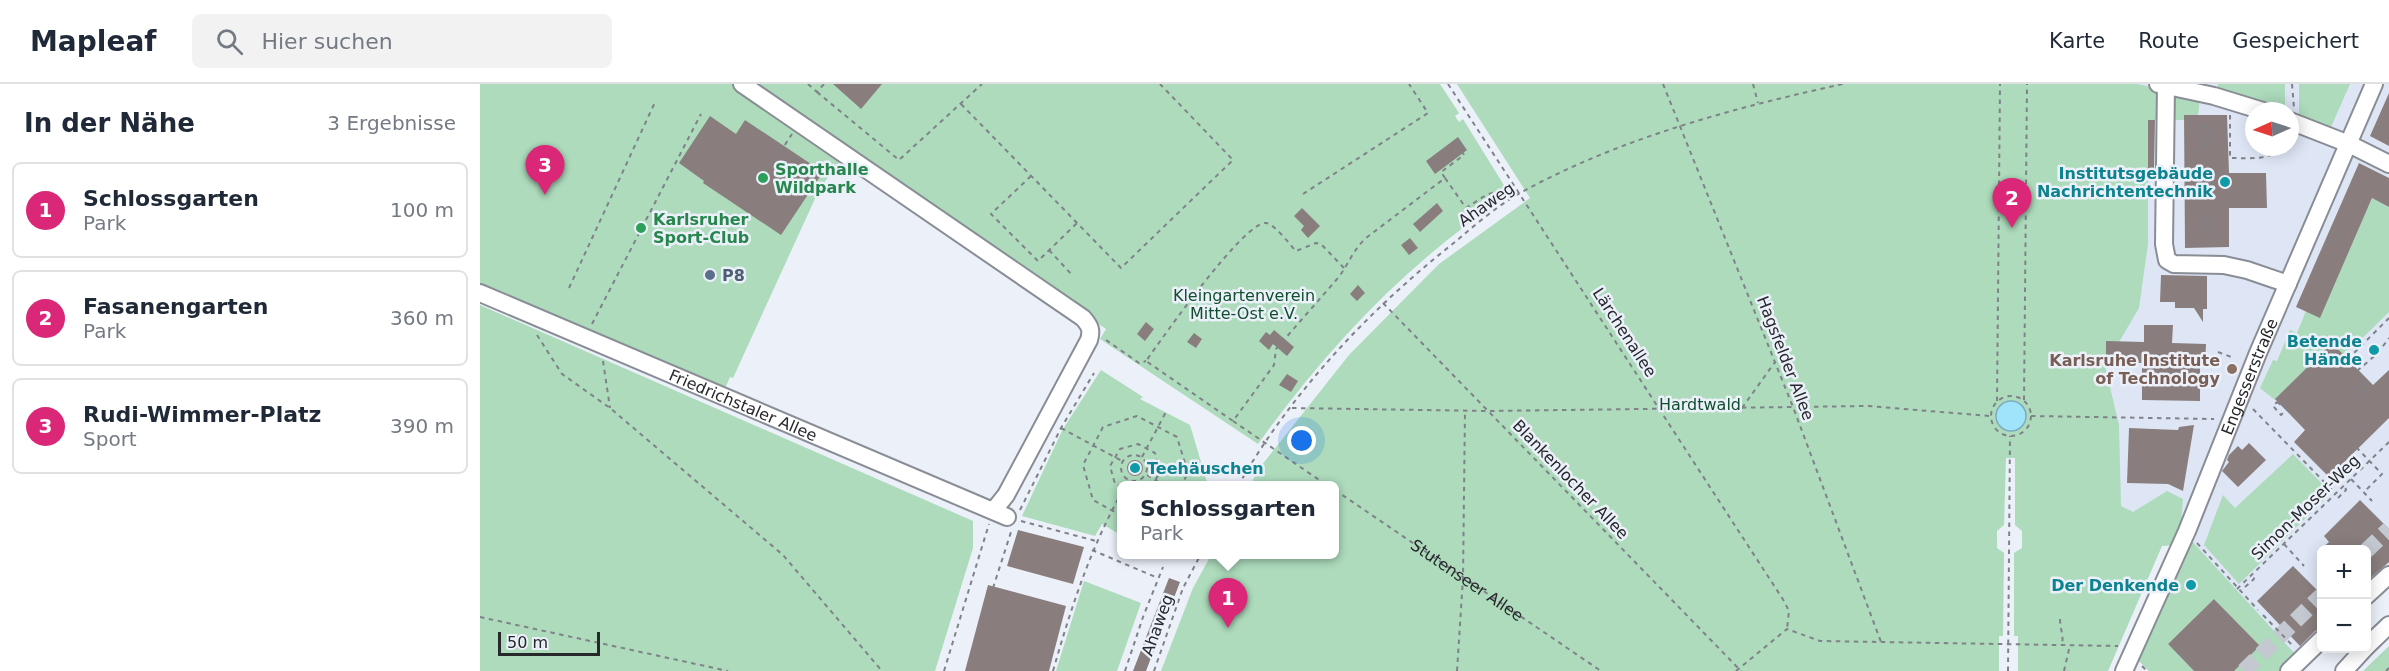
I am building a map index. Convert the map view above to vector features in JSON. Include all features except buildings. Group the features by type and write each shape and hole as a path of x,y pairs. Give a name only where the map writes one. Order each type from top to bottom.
{"street":[{"path":"741,84 1083,318 1092,332 1006,495 1005,516"},
{"name":"Engesserstraße","path":"2124,671 2187,531 2230,420 2374,84"},
{"path":"2245,105 2162,85 2164,244 2167,260 2174,264 2224,265 2288,284"},
{"path":"2299,125 2349,144 2389,164"},
{"name":"Friedrichstaler Allee","path":"480,293 1005,516"},
{"path":"2371,592 2389,575"},
{"path":"2371,643 2389,625"},
{"path":"2289,671 2317,644"},
{"path":"2344,671 2361,653"}],"path":[{"path":"808,84 899,160 982,84"},
{"path":"817,92 824,84"},
{"path":"961,104 1121,268 1233,160 1160,84"},
{"path":"1303,194 1428,113 1409,84"},
{"name":"Lärchenallee","path":"1448,84 1784,601 1789,615 1787,629"},
{"name":"Hagsfelder Allee","path":"1663,84 1793,407 1881,642"},
{"path":"1754,84 1758,103"},
{"name":"Ahaweg","path":"1242,481 1265,442 1291,408 1339,349 1383,303 1454,242 1519,194 1598,156 1680,127 1758,103 1843,84"},
{"path":"2000,84 1997,400 1990,416 1991,423 1997,431 2010,436 2018,435 2025,430 2031,416 2024,400 2027,84"},
{"path":"570,288 656,100"},
{"path":"2222,113 2230,113 2230,158 2268,156"},
{"path":"610,408 593,340 701,114"},
{"path":"775,160 798,124"},
{"path":"2203,127 2209,127 2210,146 2203,146 2203,127"},
{"path":"1456,141 1464,155 1441,172 1466,208 1492,191 1504,190 1519,194"},
{"path":"1031,176 991,214 1038,261 1077,223"},
{"path":"1233,422 1274,365 1276,349 1344,268 1354,249 1445,178"},
{"path":"2204,217 2210,217 2210,236 2204,236 2204,217"},
{"path":"1092,332 1139,363 1146,361 1197,292 1247,232 1258,224 1266,223 1272,226 1296,251 1316,243 1321,244 1344,268"},
{"path":"1049,250 1073,276"},
{"name":"Blankenlocher Allee","path":"1383,303 1739,670"},
{"path":"523,312 561,374 610,408 783,555 882,671"},
{"path":"2352,366 2356,362 2351,356 2389,318"},
{"path":"2356,371 2378,353 2389,338"},
{"path":"2218,352 2234,358"},
{"path":"1146,361 1321,481"},
{"path":"1742,408 1775,362"},
{"path":"944,671 1005,516 1094,373"},
{"path":"2363,382 2368,388 2361,395 2354,391 2363,382"},
{"path":"1997,400 2010,396 2024,400"},
{"path":"2240,397 2336,494"},
{"path":"2277,402 2287,409 2282,415 2273,406 2277,402"},
{"path":"1291,408 1488,411 1868,406 1990,416"},
{"path":"1142,458 1167,410"},
{"path":"1457,671 1463,578 1465,410"},
{"path":"1117,513 1093,500 1083,465 1103,427 1137,416 1177,437 1188,473 1184,481"},
{"path":"2031,416 2230,420"},
{"path":"2358,421 2355,446 2382,474 2364,492"},
{"path":"1061,428 1123,462"},
{"path":"2008,671 2010,436"},
{"name":"Simon-Moser-Weg","path":"2237,589 2389,442"},
{"path":"1117,484 1110,466 1120,449 1138,444 1155,453 1160,472 1155,480 1146,475"},
{"path":"1128,480 1123,477 1120,466 1126,457 1136,455 1146,460 1149,469 1143,479 1136,481"},
{"path":"2351,479 2372,501"},
{"path":"2338,498 2346,490 2345,485"},
{"name":"Stutenseer Allee","path":"1339,493 1601,671"},
{"path":"1053,671 1072,602 1092,550 1117,500"},
{"path":"1005,516 1096,541"},
{"path":"993,588 1005,516"},
{"path":"2187,531 2258,610"},
{"path":"2284,544 2304,566"},
{"path":"1092,550 1158,578"},
{"name":"Ahaweg","path":"1154,671 1183,588 1199,559"},
{"path":"1125,671 1163,567"},
{"path":"2245,587 2254,579 2253,574"},
{"path":"2263,615 2270,622"},
{"path":"480,617 728,671"},
{"path":"2060,619 2060,631 2064,637 2062,645"},
{"path":"1739,670 1787,629 1820,641 2122,646 2132,655"},
{"path":"2064,671 2070,645"},
{"path":"2386,671 2389,668"}],"shaded area":[{"name":"Karlsruhe Institute of Technology","path":"2072,84 2389,84 2389,566 2371,584 2371,545 2317,545 2317,636 2281,671 2149,671 2188,540 2076,494"}],"green space":[{"name":"Karlsruher Sport-Club","path":"480,84 1440,84 1459,113 1455,116 1459,122 1463,119 1510,195 1473,220 1438,248 1372,308 1313,373 1258,444 1100,339 1106,329 847,151 819,190 733,378 730,377 724,391 480,288"},
{"name":"Hardtwald","path":"1457,84 2137,84 2200,98 2198,115 2184,115 2184,120 2148,120 2148,244 2139,308 2105,366 2119,425 2121,506 2133,512 2167,491 2183,499 2180,534 2175,545 2162,546 2108,671 2018,671 2018,636 2014,636 2014,553 2022,548 2022,531 2015,525 2015,458 2006,458 2004,525 1997,531 1997,548 2004,553 2003,636 1999,636 1999,671 1161,671 1193,588 1209,559 1339,559 1339,481 1252,481 1261,466 1349,355 1439,264 1530,198"},
{"path":"2218,84 2285,84 2285,102 2253,102 2218,92"},
{"path":"2299,84 2350,84 2331,127 2299,115"},
{"path":"2372,198 2389,207 2389,312 2343,357 2331,345 2275,400 2260,388 2273,360 2277,361 2290,330 2297,333 2306,311 2320,317"},
{"path":"480,305 973,521 973,548 935,671 480,671"},
{"path":"1101,370 1143,397 1140,399 1190,425 1207,481 1117,481 1117,533 1102,524 1095,536 1022,516 1063,429"},
{"path":"2293,454 2331,493 2239,584 2204,545 2223,495 2235,508"},
{"path":"2190,539 2297,656 2281,671 2234,671 2260,646 2214,599 2168,644 2194,671 2149,671 2137,659"},
{"path":"1084,581 1141,603 1117,671 1056,671"},
{"path":"2389,646 2389,671 2363,671"}],"water":[{"path":"2011,401 2022,405 2026,416 2022,427 2011,431 2000,427 1996,416 2000,405"}],"tunnel":[{"path":"2371,546 2389,529"},
{"path":"2244,671 2318,599"}],"place":[{"name":"Sporthalle Wildpark","path":"763,178"},
{"name":"Institutsgebäude Nachrichtentechnik","path":"2225,182"},
{"name":"Rudi-Wimmer-Platz","path":"545,195"},
{"name":"Karlsruher Sport-Club","path":"641,228"},
{"name":"Fasanengarten","path":"2012,228"},
{"name":"P8","path":"710,275"},
{"name":"Betende Hände","path":"2374,350"},
{"name":"Karlsruhe Institute of Technology","path":"2232,369"},
{"name":"Teehäuschen","path":"1135,468"},
{"name":"Der Denkende","path":"2191,585"},
{"name":"Schlossgarten","path":"1228,628"}],"park label":[{"name":"Kleingartenverein Mitte-Ost e.V.","path":"1244,304"}]}
